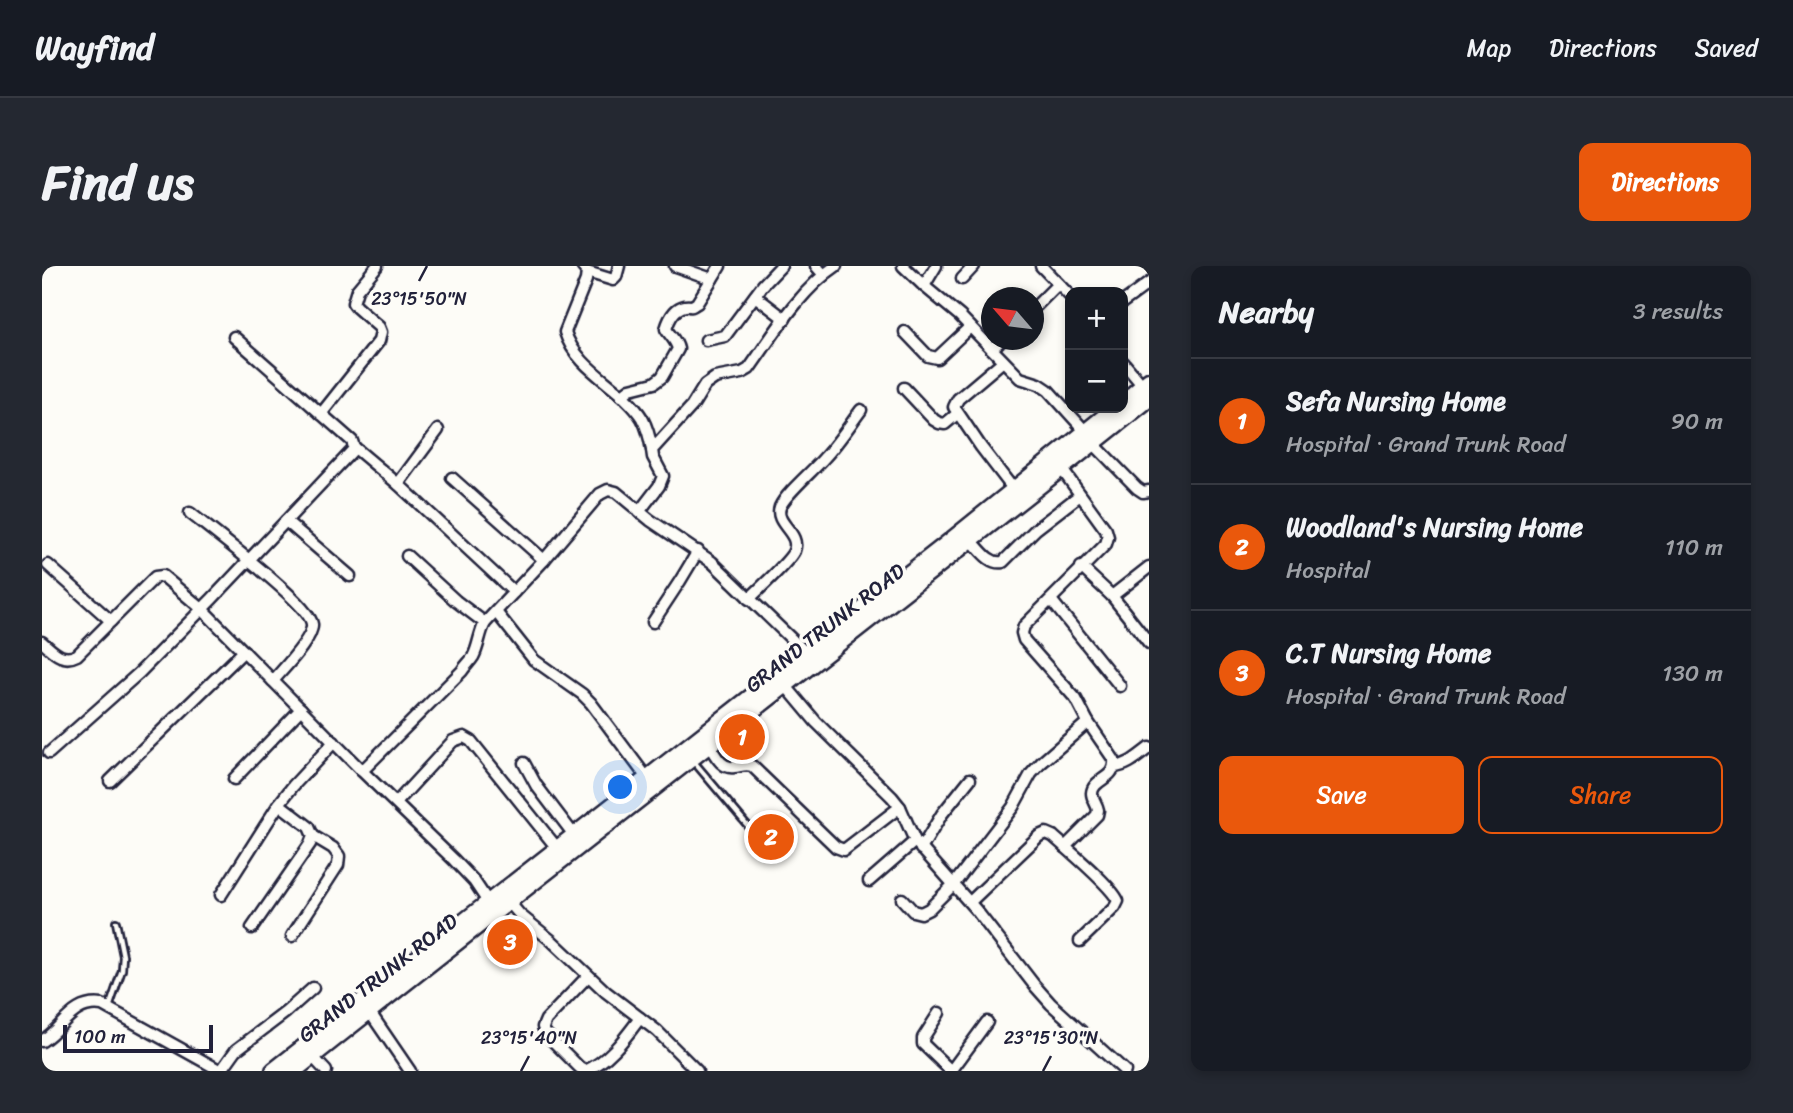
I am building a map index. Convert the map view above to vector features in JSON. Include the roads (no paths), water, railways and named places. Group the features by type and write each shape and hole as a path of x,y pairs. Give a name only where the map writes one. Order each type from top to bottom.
{"main road":[{"name":"GRAND TRUNK ROAD","path":"1128,403 1147,389"},
{"name":"GRAND TRUNK ROAD","path":"293,1071 971,540 1061,468 1116,413"},
{"name":"GRAND TRUNK ROAD","path":"274,1071 1014,490 1090,438"}],"street":[{"path":"321,414 379,341 379,327 353,303 357,290 377,266"},
{"path":"619,266 613,280 585,269 586,280 565,332 567,340 584,362 641,416 649,433 653,457 663,476 659,486 639,512"},
{"path":"674,266 712,279"},
{"path":"621,396 630,389 654,383 662,377 678,349 676,341 666,329 669,320 683,306 692,307 697,303 720,266"},
{"path":"706,340 725,336 780,266"},
{"path":"816,266 824,275"},
{"path":"652,450 692,406 705,385 715,378 750,369 816,281 836,266"},
{"path":"904,266 981,337"},
{"path":"923,286 936,266"},
{"path":"962,279 974,266"},
{"path":"1041,266 1065,291"},
{"path":"1128,298 1149,283"},
{"path":"1044,298 1058,284"},
{"path":"754,296 785,319"},
{"path":"905,332 928,356 937,358 971,327"},
{"path":"234,337 352,440 354,447 398,484 514,592"},
{"path":"993,350 1020,378 1048,390 1137,488 1143,492 1149,491"},
{"path":"1003,361 958,399 954,407 1014,490"},
{"path":"1128,368 1147,389"},
{"path":"904,388 939,423 945,424 957,414"},
{"path":"749,599 795,549 794,538 779,518 779,509 784,500 824,458 860,410"},
{"path":"398,484 438,430"},
{"path":"49,753 139,673 202,610 354,447"},
{"path":"1061,468 1106,530 1108,537 1106,544 1024,626 1022,633 1024,640 1076,699 1114,761 1114,767"},
{"path":"452,478 544,560"},
{"path":"362,771 472,658 485,623 544,560 600,494 608,490 616,492 664,531 712,562 807,654"},
{"path":"971,540 991,561 1003,562 1036,529 1080,495"},
{"path":"190,513 289,594 307,612 313,625 310,636 274,681"},
{"path":"286,521 350,576"},
{"path":"653,622 698,551"},
{"path":"407,556 456,601 485,623"},
{"path":"48,565 111,621"},
{"path":"1112,596 1149,567"},
{"path":"1082,568 1112,596 1149,643"},
{"path":"42,642 58,656 71,658 87,646 155,577 163,576 202,610 454,860 474,881 488,902"},
{"path":"1051,600 1120,686"},
{"path":"496,612 534,660 582,694 647,778"},
{"path":"110,780 244,652"},
{"path":"785,685 816,722 892,797 900,807 918,845 970,902 1051,1004 1125,1071"},
{"path":"234,779 301,709"},
{"path":"902,900 913,911 920,913 929,909 954,884 1013,807 1031,774 1041,762 1088,722"},
{"path":"396,803 453,741 464,737 471,741 557,848"},
{"path":"221,895 279,804 334,743"},
{"path":"709,745 722,764 730,768 745,764 752,766 836,847 844,850 900,807"},
{"path":"1065,847 1097,815 1093,791 1114,767 1129,763 1149,748"},
{"path":"524,763 536,785 574,835"},
{"path":"869,881 918,845 970,779"},
{"path":"279,804 309,827 313,836 339,856 338,865 292,936"},
{"path":"970,902 1039,836 1046,833 1053,835 1118,901 1080,941"},
{"path":"252,928 313,836"},
{"path":"509,901 520,915 588,976 666,1039 697,1071"},
{"path":"588,976 546,1020 543,1027 545,1033 579,1068 592,1068 610,1054 640,1018"},
{"path":"42,1041 79,1008 92,1004 102,1005 221,1071 236,1049 313,988"},
{"path":"369,1011 410,1071"},
{"path":"939,1013 923,1038 923,1044 951,1071 987,1023"},
{"path":"312,1056 326,1071"}],"lane":[{"path":"691,759 754,833"},
{"path":"108,1009 122,970 123,956 116,922"}],"place":[{"name":"Sefa Nursing Home","path":"742,737"},
{"name":"Woodland's Nursing Home","path":"771,837"},
{"name":"C.T Nursing Home","path":"510,942"}]}
